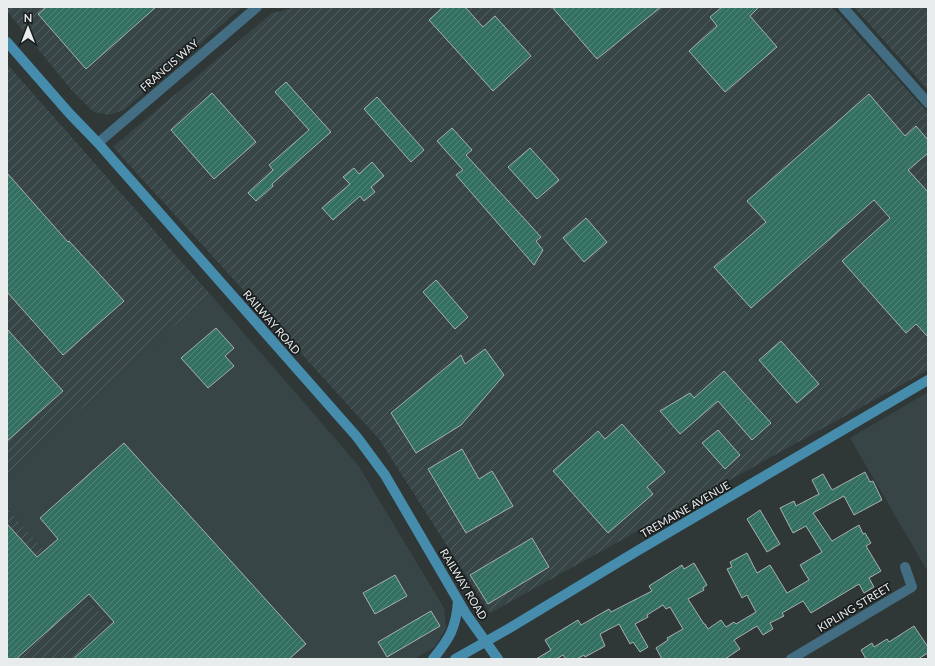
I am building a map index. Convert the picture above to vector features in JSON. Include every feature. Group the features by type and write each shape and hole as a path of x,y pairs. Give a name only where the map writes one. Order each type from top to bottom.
{"main road":[{"name":"RAILWAY ROAD","path":"7,42 357,437 385,475 469,619 498,659"},
{"name":"TREMAINE AVENUE","path":"455,659 928,380"},
{"path":"434,659 448,640 457,617 458,601"}],"street":[{"name":"FRANCIS WAY","path":"98,143 257,7"},
{"path":"843,7 928,103"},
{"name":"KIPLING STREET","path":"791,659 912,587 905,567"}],"shaded area":[{"path":"7,7 242,7 124,110 109,115 94,112 74,93 7,11"},
{"path":"297,7 832,7 928,113 928,370 490,613 379,439 113,147 272,13"},
{"path":"854,7 928,7 928,90"},
{"path":"7,64 210,294 7,475"},
{"path":"210,294 358,465 444,608 446,628 435,647 414,659 142,659 7,508 7,475"},
{"path":"928,392 928,572 850,438"},
{"path":"7,508 89,600 142,659 7,659"}],"building":[{"path":"46,7 156,7 86,69 38,14"},
{"path":"443,7 465,7 483,27 495,16 531,56 493,91 429,20"},
{"path":"552,7 661,7 597,59"},
{"path":"722,7 759,7 750,16 777,47 725,92 689,51 717,26 710,17"},
{"path":"286,82 331,132 272,184 273,186 256,201 248,193 273,170 269,165 309,130 275,92"},
{"path":"212,93 256,142 214,179 171,130"},
{"path":"869,94 905,136 916,126 928,140 928,153 908,170 928,192 928,337 916,324 906,333 842,261 890,218 874,200 751,308 714,267 766,222 747,201"},
{"path":"377,97 424,150 411,162 364,109"},
{"path":"452,128 472,150 466,155 541,237 536,241 543,250 534,265 456,175 463,170 437,141"},
{"path":"530,148 559,180 537,199 508,167"},
{"path":"372,162 384,176 371,187 375,192 364,201 360,196 333,220 322,208 350,184 343,177 354,168 359,174"},
{"path":"7,173 68,242 69,241 124,301 63,355 7,292"},
{"path":"586,218 607,242 584,262 563,238"},
{"path":"436,280 468,317 455,329 423,292"},
{"path":"216,328 234,348 225,356 234,366 208,388 181,358"},
{"path":"7,329 63,391 7,441"},
{"path":"781,341 819,384 797,403 759,360"},
{"path":"485,349 504,375 461,425 416,453 391,413 461,355 465,364"},
{"path":"724,371 771,423 752,440 718,401 680,434 660,411 690,393 694,398"},
{"path":"622,424 665,472 647,487 653,494 608,533 553,471 598,431 605,439"},
{"path":"718,430 740,455 725,469 702,443"},
{"path":"124,443 306,644 289,659 73,659 114,622 89,594 16,659 7,659 7,524 37,557 58,539 40,518"},
{"path":"462,449 479,479 492,471 513,506 466,533 428,469"},
{"path":"865,472 870,482 873,481 882,500 854,515 844,496 813,513 832,541 859,525 863,534 865,533 871,543 866,546 881,571 869,578 874,587 864,593 859,584 811,613 803,601 782,613 784,616 770,623 773,629 763,635 757,626 734,640 740,649 725,659 662,659 656,648 668,640 667,638 683,629 670,607 666,609 663,605 647,615 648,617 635,624 648,647 640,652 633,642 630,644 619,624 600,634 605,646 585,657 584,655 577,659 566,659 563,655 556,659 536,659 551,650 545,640 578,620 581,625 609,609 611,612 652,591 649,586 682,565 684,569 694,563 707,585 703,588 704,590 688,599 708,629 721,620 726,627 734,622 736,624 756,612 747,595 742,598 727,569 732,567 730,562 747,553 757,573 770,565 787,593 809,580 800,565 822,552 806,526 793,533 780,508 794,501 796,506 819,494 812,480 823,474 832,490"},
{"path":"760,510 780,544 767,552 747,519"},
{"path":"532,538 549,567 488,604 470,575"},
{"path":"395,575 407,596 375,614 363,593"},
{"path":"431,611 440,626 387,657 378,642"},
{"path":"914,626 928,647 928,653 918,659 866,659 861,650 872,643 874,647 887,639 889,642"}]}
